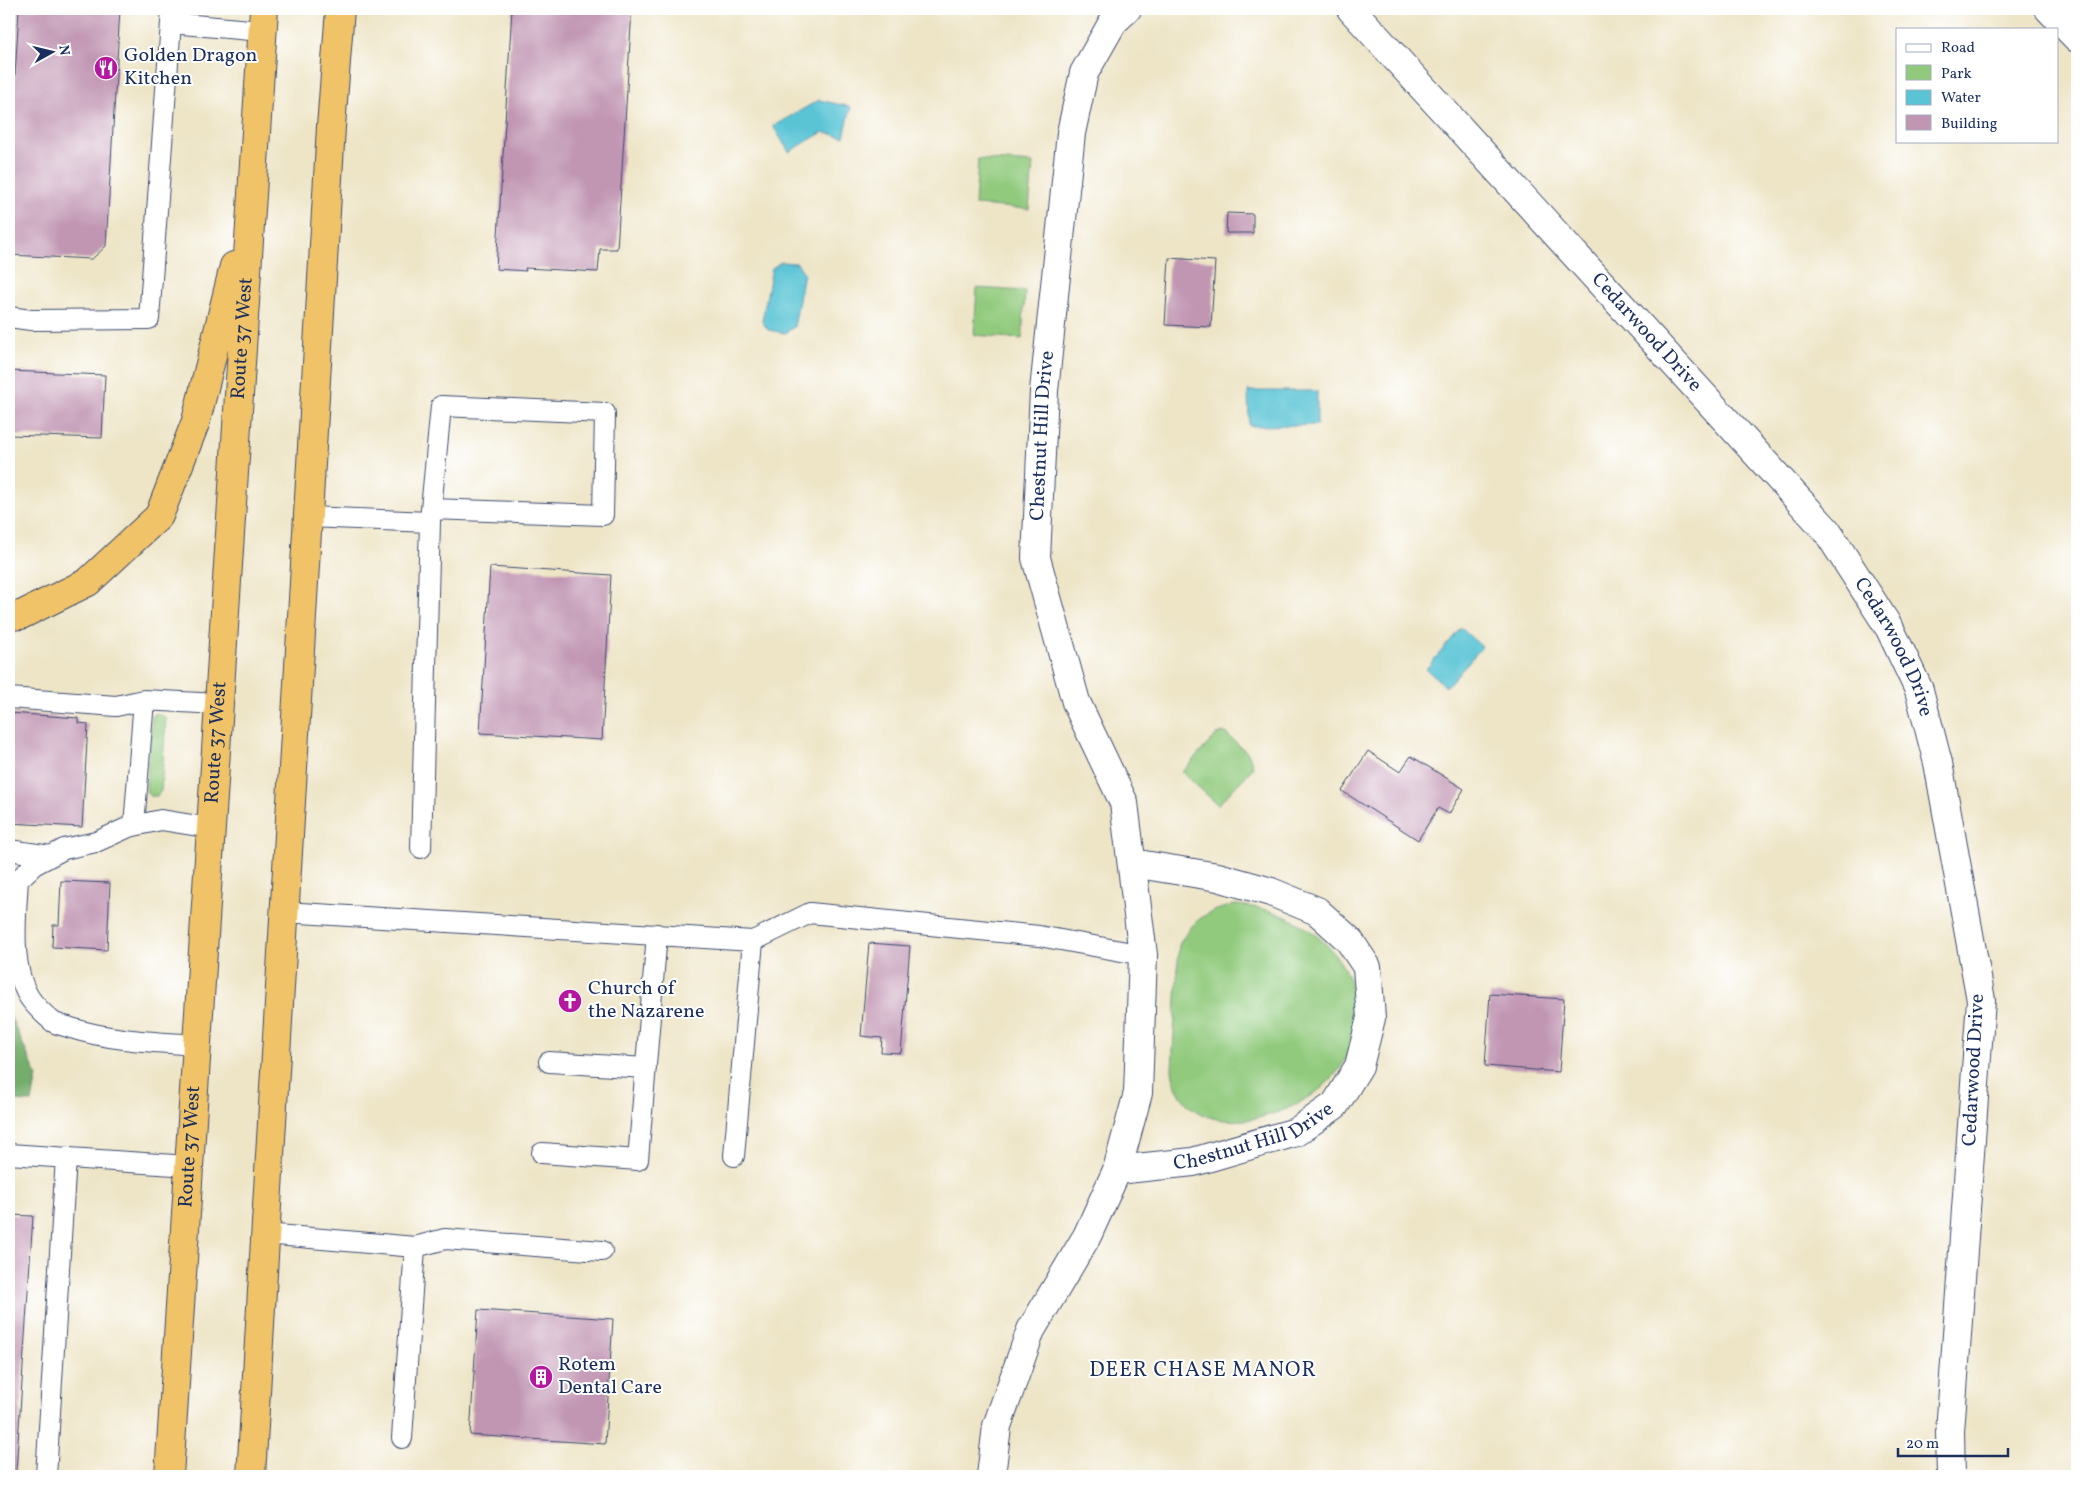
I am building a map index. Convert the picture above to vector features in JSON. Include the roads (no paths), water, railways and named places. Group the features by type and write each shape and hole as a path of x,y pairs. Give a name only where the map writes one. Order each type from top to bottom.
{"highway":[{"path":"251,1476 331,127 340,9"},
{"name":"Route 37 West","path":"169,1476 263,20"},
{"path":"9,616 21,615 88,582 159,516 196,421 252,196"}],"street":[{"name":"Chestnut Hill Drive","path":"991,1476 997,1426 1030,1330 1087,1236 1117,1170 1138,1093 1143,954 1124,804 1076,702 1036,558 1044,391 1071,133 1084,73 1113,22 1128,9"},
{"name":"Cedarwood Drive","path":"1351,9 1827,531 1890,629 1919,690 1938,763 1981,1000 1950,1432 1952,1476"},
{"path":"2049,9 2077,38"},
{"name":"Chestnut Hill Drive","path":"1117,1170 1192,1162 1296,1132 1335,1105 1358,1066 1372,1018 1367,967 1349,940 1316,911 1271,892 1218,877 1132,863"}],"lane":[{"path":"9,317 31,320 149,319 171,16 263,20"},
{"path":"308,517 430,515 602,515 605,413 441,406 430,515 421,848"},
{"path":"9,698 116,706 144,700 218,704"},
{"path":"134,826 144,700"},
{"path":"197,1044 128,1040 83,1032 54,1022 29,997 20,972 15,932 18,880 34,865 64,849 96,842 134,826 161,820 211,828"},
{"path":"9,850 51,856"},
{"path":"284,912 753,941 810,913 1039,936 1143,954"},
{"path":"542,1154 638,1160 657,934"},
{"path":"734,1156 753,941"},
{"path":"549,1062 646,1068"},
{"path":"9,1154 189,1166"},
{"path":"46,1476 66,1158"},
{"path":"265,1234 415,1246 446,1239 602,1251"},
{"path":"402,1438 415,1246"}],"water":[{"path":"819,100 851,107 844,137 823,132 789,152 773,126"},
{"path":"781,262 797,263 804,273 794,327 785,333 768,330 762,321 772,268"},
{"path":"1248,391 1317,391 1317,425 1249,426"},
{"path":"1461,628 1482,647 1446,687 1426,669"}],"place":[{"name":"Golden Dragon Kitchen","path":"106,68"},
{"name":"Church of the Nazarene","path":"570,1001"},
{"name":"Rotem Dental Care","path":"541,1377"}],"district":[{"name":"DEER CHASE MANOR","path":"1203,1370"}]}
